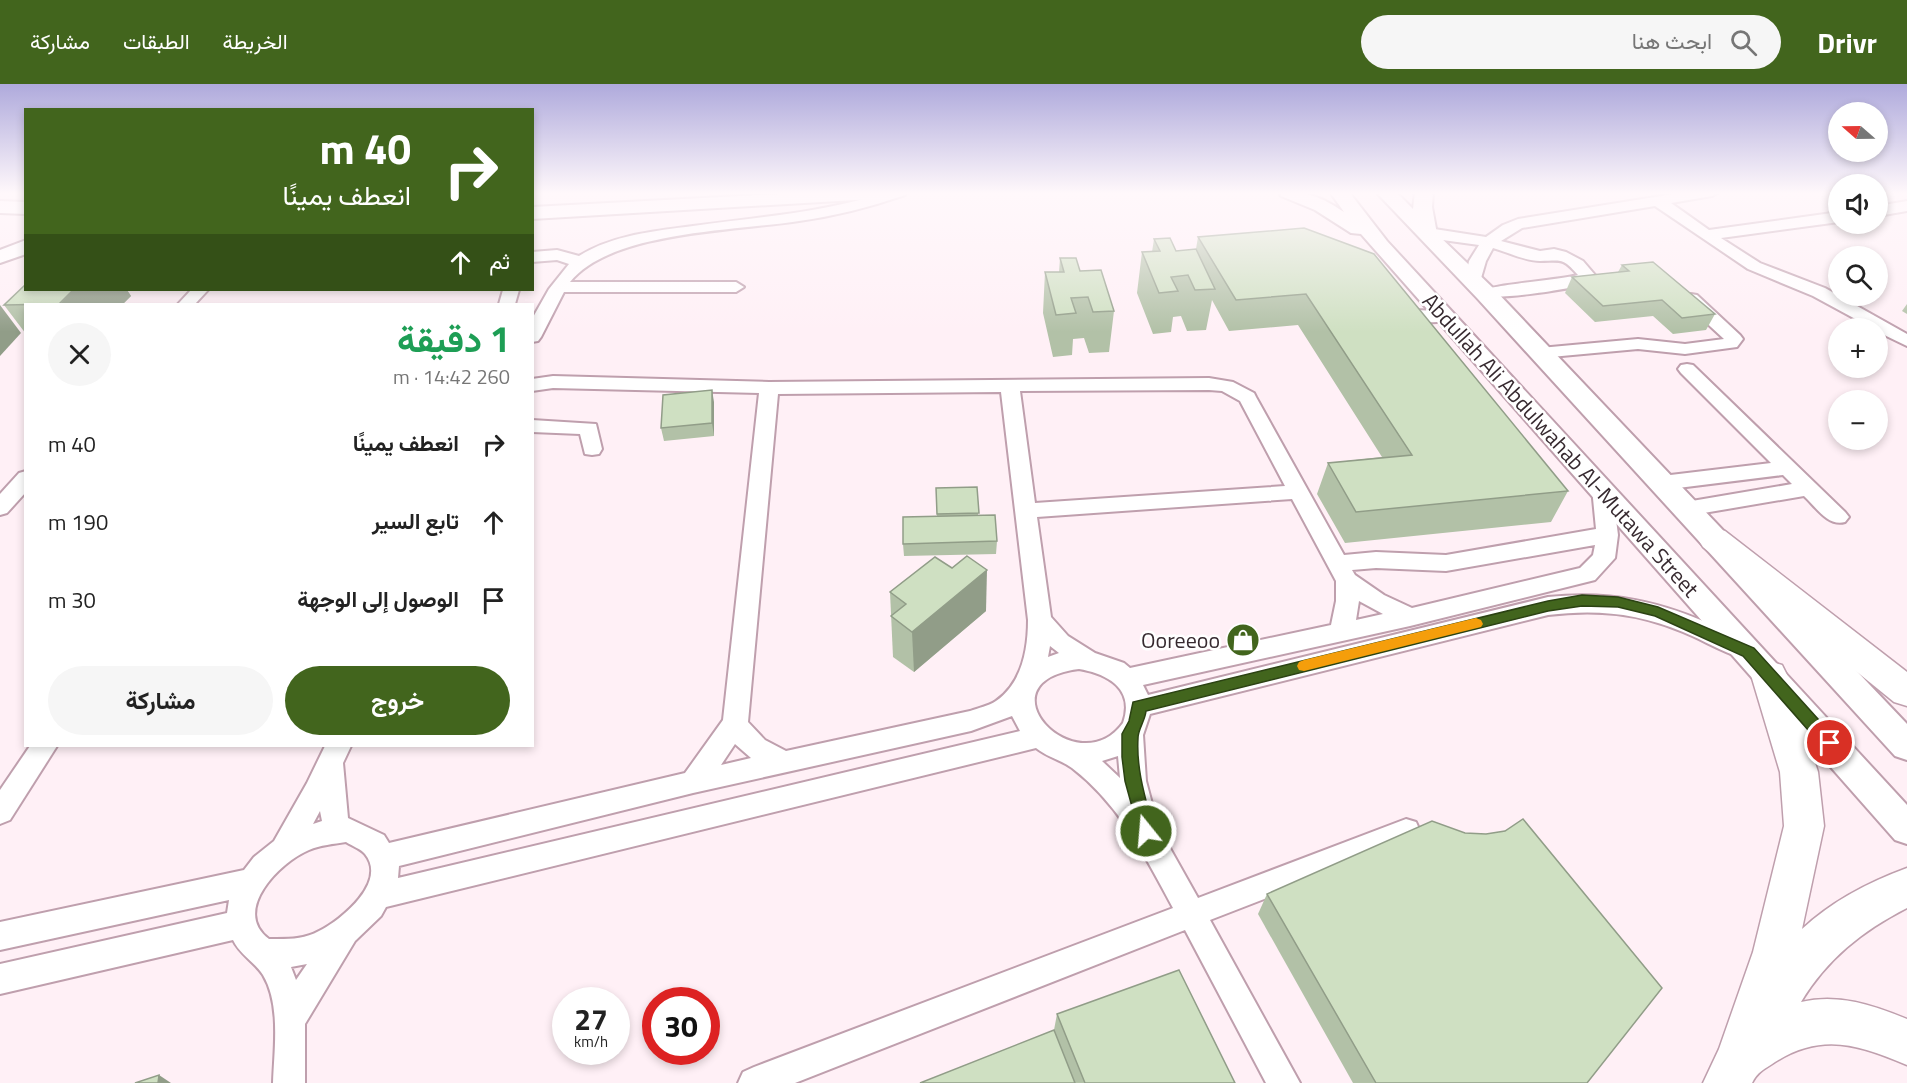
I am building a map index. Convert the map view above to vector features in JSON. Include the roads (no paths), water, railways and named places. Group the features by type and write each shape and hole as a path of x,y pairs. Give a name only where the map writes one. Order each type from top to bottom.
{"highway":[{"path":"1714,539 1907,692"},
{"path":"1733,1070 1774,952 1788,903 1804,826 1799,772 1759,664"},
{"path":"1733,1070 1804,958 1831,933 1860,912 1907,887"},
{"path":"1733,1070 1796,1026 1814,1022 1857,1025 1907,1042"}],"main road":[{"path":"1371,239 1380,245"},
{"name":"Abdullah Ali Abdulwahab Al-Mutawa Street","path":"1375,239 1907,829"},
{"name":"Abdullah Ali Abdulwahab Al-Mutawa Street","path":"1433,239 1907,746"},
{"path":"0,257 24,247"}],"street":[{"path":"534,333 560,287 580,263 626,243 645,239"},
{"path":"1465,239 1488,242 1540,256 1552,254 1568,257 1585,272 1587,277 1583,280 1541,286 1479,287 1477,260 1488,242 1493,239"},
{"path":"1712,239 1754,266 1826,296 1907,341"},
{"path":"534,257 561,254 580,263"},
{"path":"1540,256 1531,272 1532,278 1541,286"},
{"path":"560,287 736,287"},
{"path":"187,303 199,291"},
{"path":"1390,293 1403,309 1414,315 1445,316"},
{"path":"1540,353 1638,344 1692,349 1731,344 1734,339 1688,296"},
{"path":"1687,369 1838,517"},
{"path":"534,374 553,382"},
{"path":"534,385 553,382 769,388 1209,384 1234,389 1247,397 1342,572 1349,599 1340,633"},
{"path":"1010,387 1040,620 1037,652 1025,688 1024,715 1039,737 1052,746 1071,753 1105,779 1134,812 1284,1083"},
{"path":"693,782 735,722 769,388"},
{"path":"534,426 589,428 592,450"},
{"path":"1662,483 1788,468"},
{"path":"0,508 24,480"},
{"path":"1125,678 1340,633 1587,574 1605,558 1606,535 1602,488"},
{"path":"1686,509 1809,488"},
{"path":"1026,511 1297,492"},
{"path":"1342,572 1376,560 1446,562 1606,535"},
{"path":"1342,572 1376,601 1410,617"},
{"path":"1139,707 1548,606 1582,601 1618,602 1658,612 1759,664"},
{"path":"1040,620 1060,642 1087,660"},
{"path":"384,857 693,782 988,717 1015,702 1033,676 1052,664 1069,660 1087,660 1101,664 1125,678 1134,692 1139,707 1137,721 1130,734 1118,745 1099,751 1071,753"},
{"path":"735,722 739,731 753,747 773,758 786,761"},
{"path":"1130,734 1133,781 1146,831"},
{"path":"378,896 1039,737"},
{"path":"0,812 43,747"},
{"path":"335,752 332,802 337,831"},
{"path":"284,849 335,752"},
{"path":"289,1083 289,1002 276,966 266,952 249,941 241,924 242,904 251,882 266,864 284,849 305,837 348,830 365,835 377,844 384,857 385,876 378,896 364,916 345,934 312,982 290,1023"},
{"path":"754,1083 1406,831"},
{"path":"0,936 251,882"},
{"path":"0,979 241,924"},
{"path":"266,952 284,955 304,953 325,946 345,934"}],"place":[{"name":"Ooreeoo","path":"1243,640"}]}
